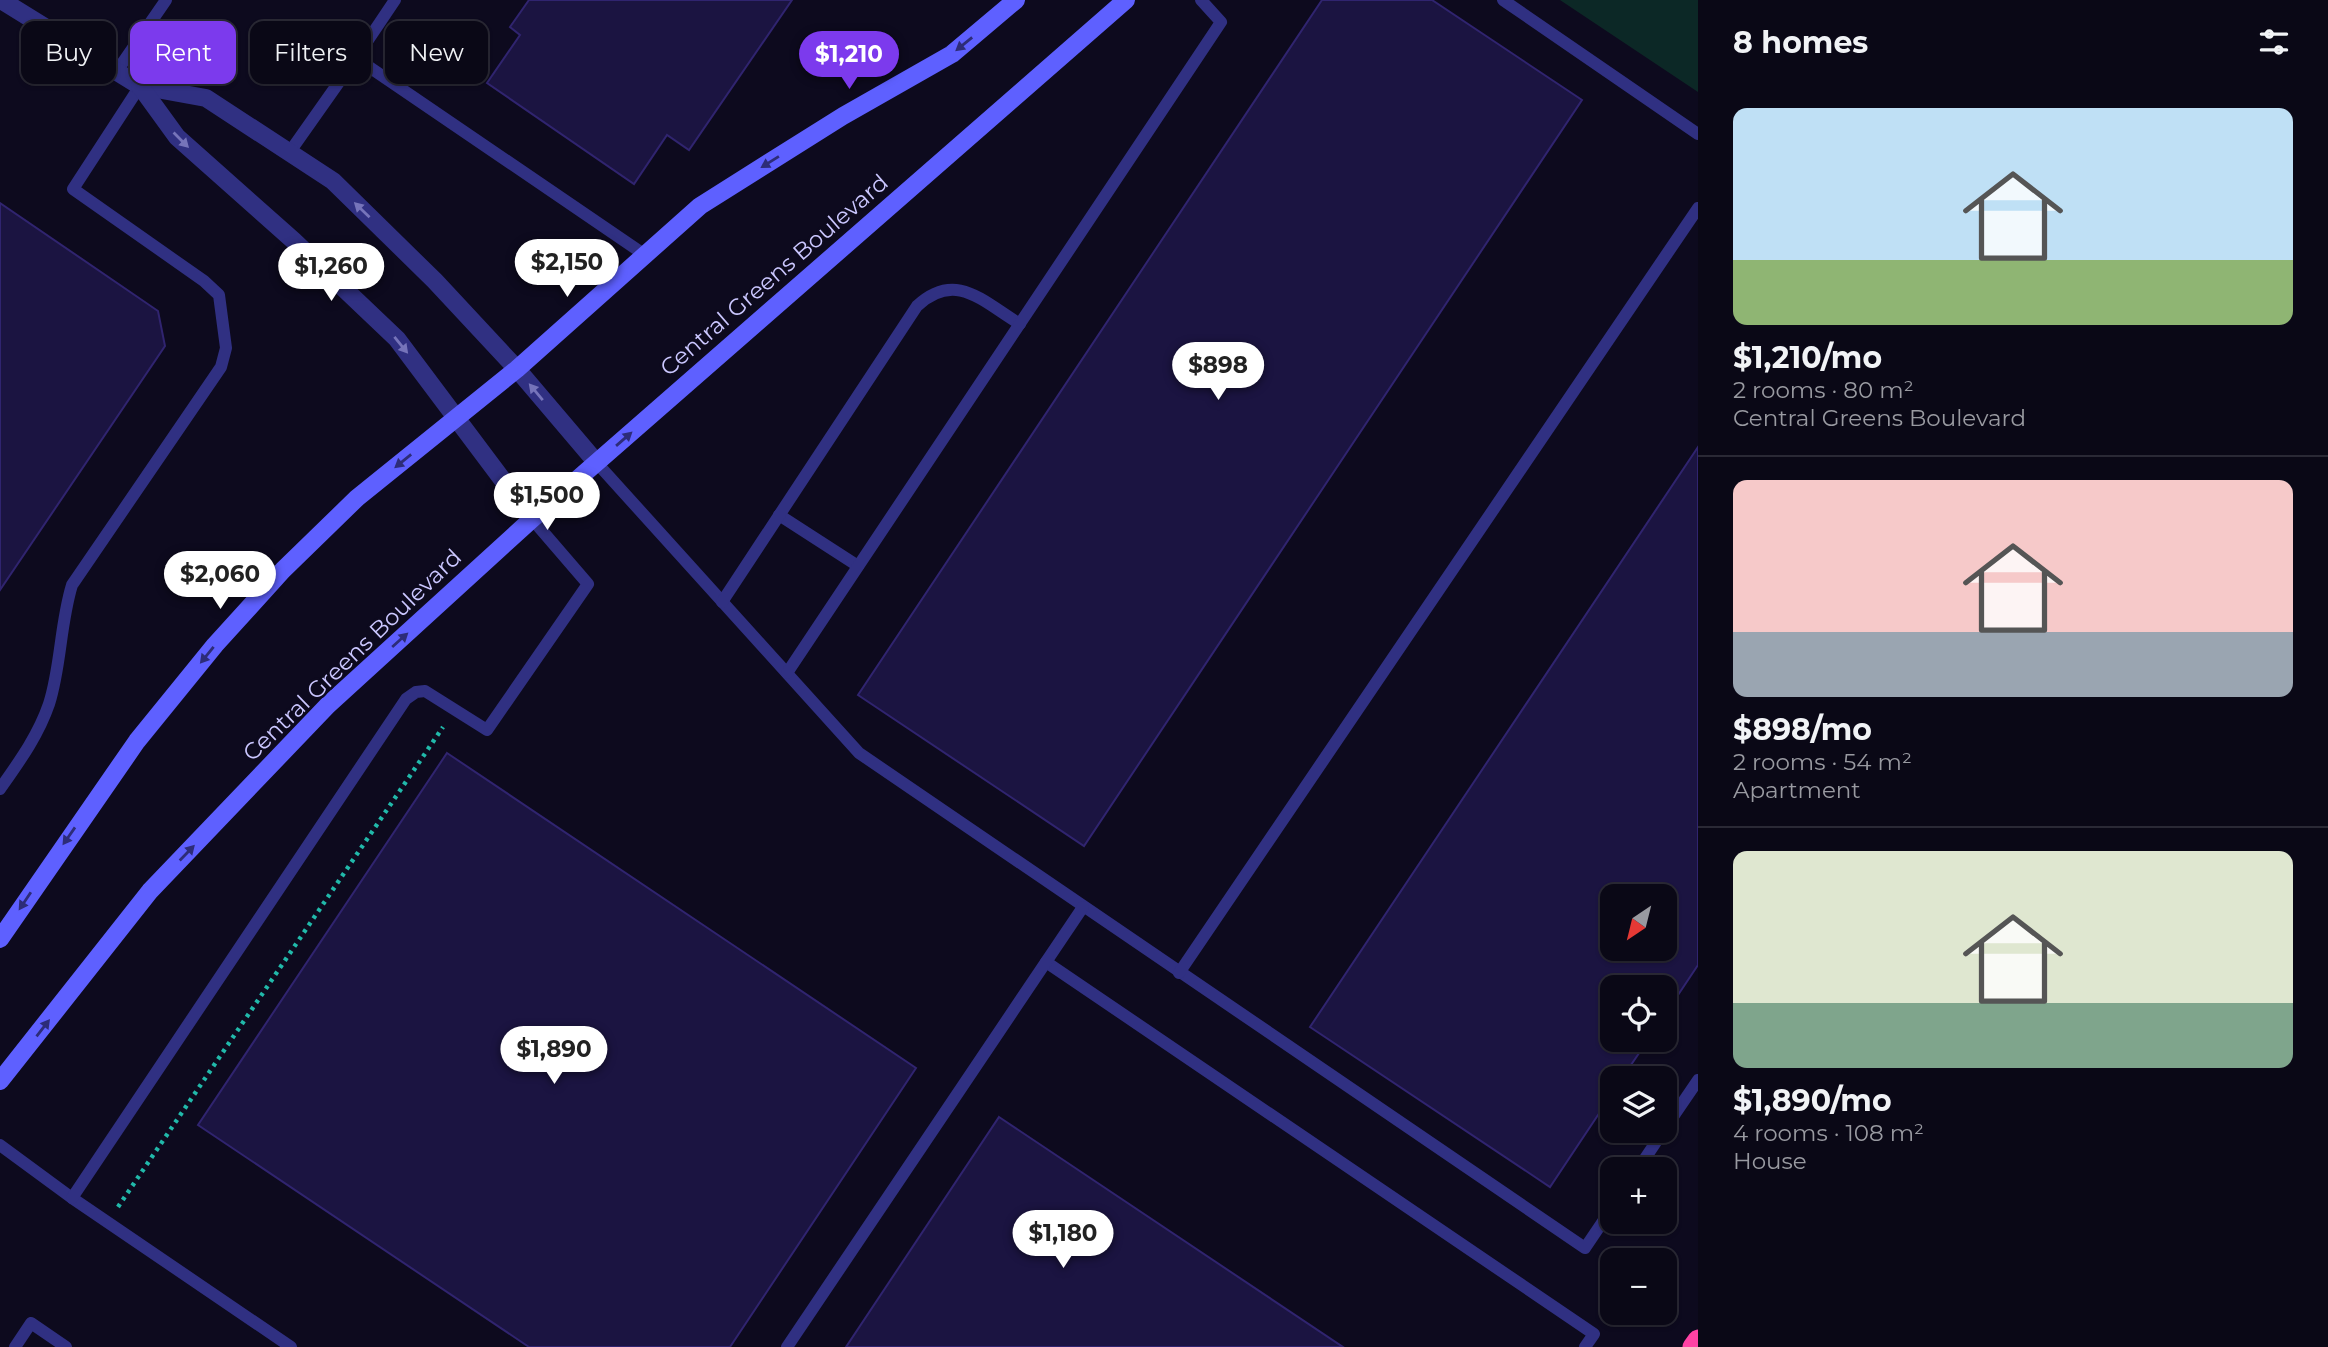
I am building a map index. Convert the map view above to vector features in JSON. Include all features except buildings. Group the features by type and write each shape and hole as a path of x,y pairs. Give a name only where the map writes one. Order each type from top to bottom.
{"highway":[{"path":"1693,1347 1698,1340"}],"street":[{"path":"1,0 141,86 206,99 332,181 435,281 517,369 596,463"},
{"path":"0,939 137,741 215,645 283,570 357,498 517,369 700,206 844,116 952,54 1016,0"},
{"name":"Central Greens Boulevard","path":"0,1081 150,891 328,705 532,519 1126,0"},
{"path":"141,86 177,137 294,241 397,339 532,519"}],"lane":[{"path":"117,71 166,0"},
{"path":"371,36 395,0"},
{"path":"787,673 1221,22 1201,0"},
{"path":"1503,0 1698,134"},
{"path":"371,68 645,255"},
{"path":"289,153 338,84"},
{"path":"0,789 29,748 50,702 66,605 72,585 221,367 226,348 219,295 204,281 73,189 141,86"},
{"path":"1179,972 1698,208"},
{"path":"722,602 917,306 931,293 950,288 969,293 1020,324"},
{"path":"596,463 859,753 1585,1248 1600,1226"},
{"path":"779,515 858,566"},
{"path":"72,1198 406,699 416,692 425,691 487,730 588,584 532,519"},
{"path":"787,1347 1083,907"},
{"path":"1046,962 1594,1335 1586,1347"},
{"path":"1677,1111 1698,1080"},
{"path":"0,1145 108,1223 291,1347"},
{"path":"15,1347 31,1323 66,1347"}],"path":[{"path":"108,1223 455,709"}],"green space":[{"path":"1560,0 1698,0 1698,92"}]}
